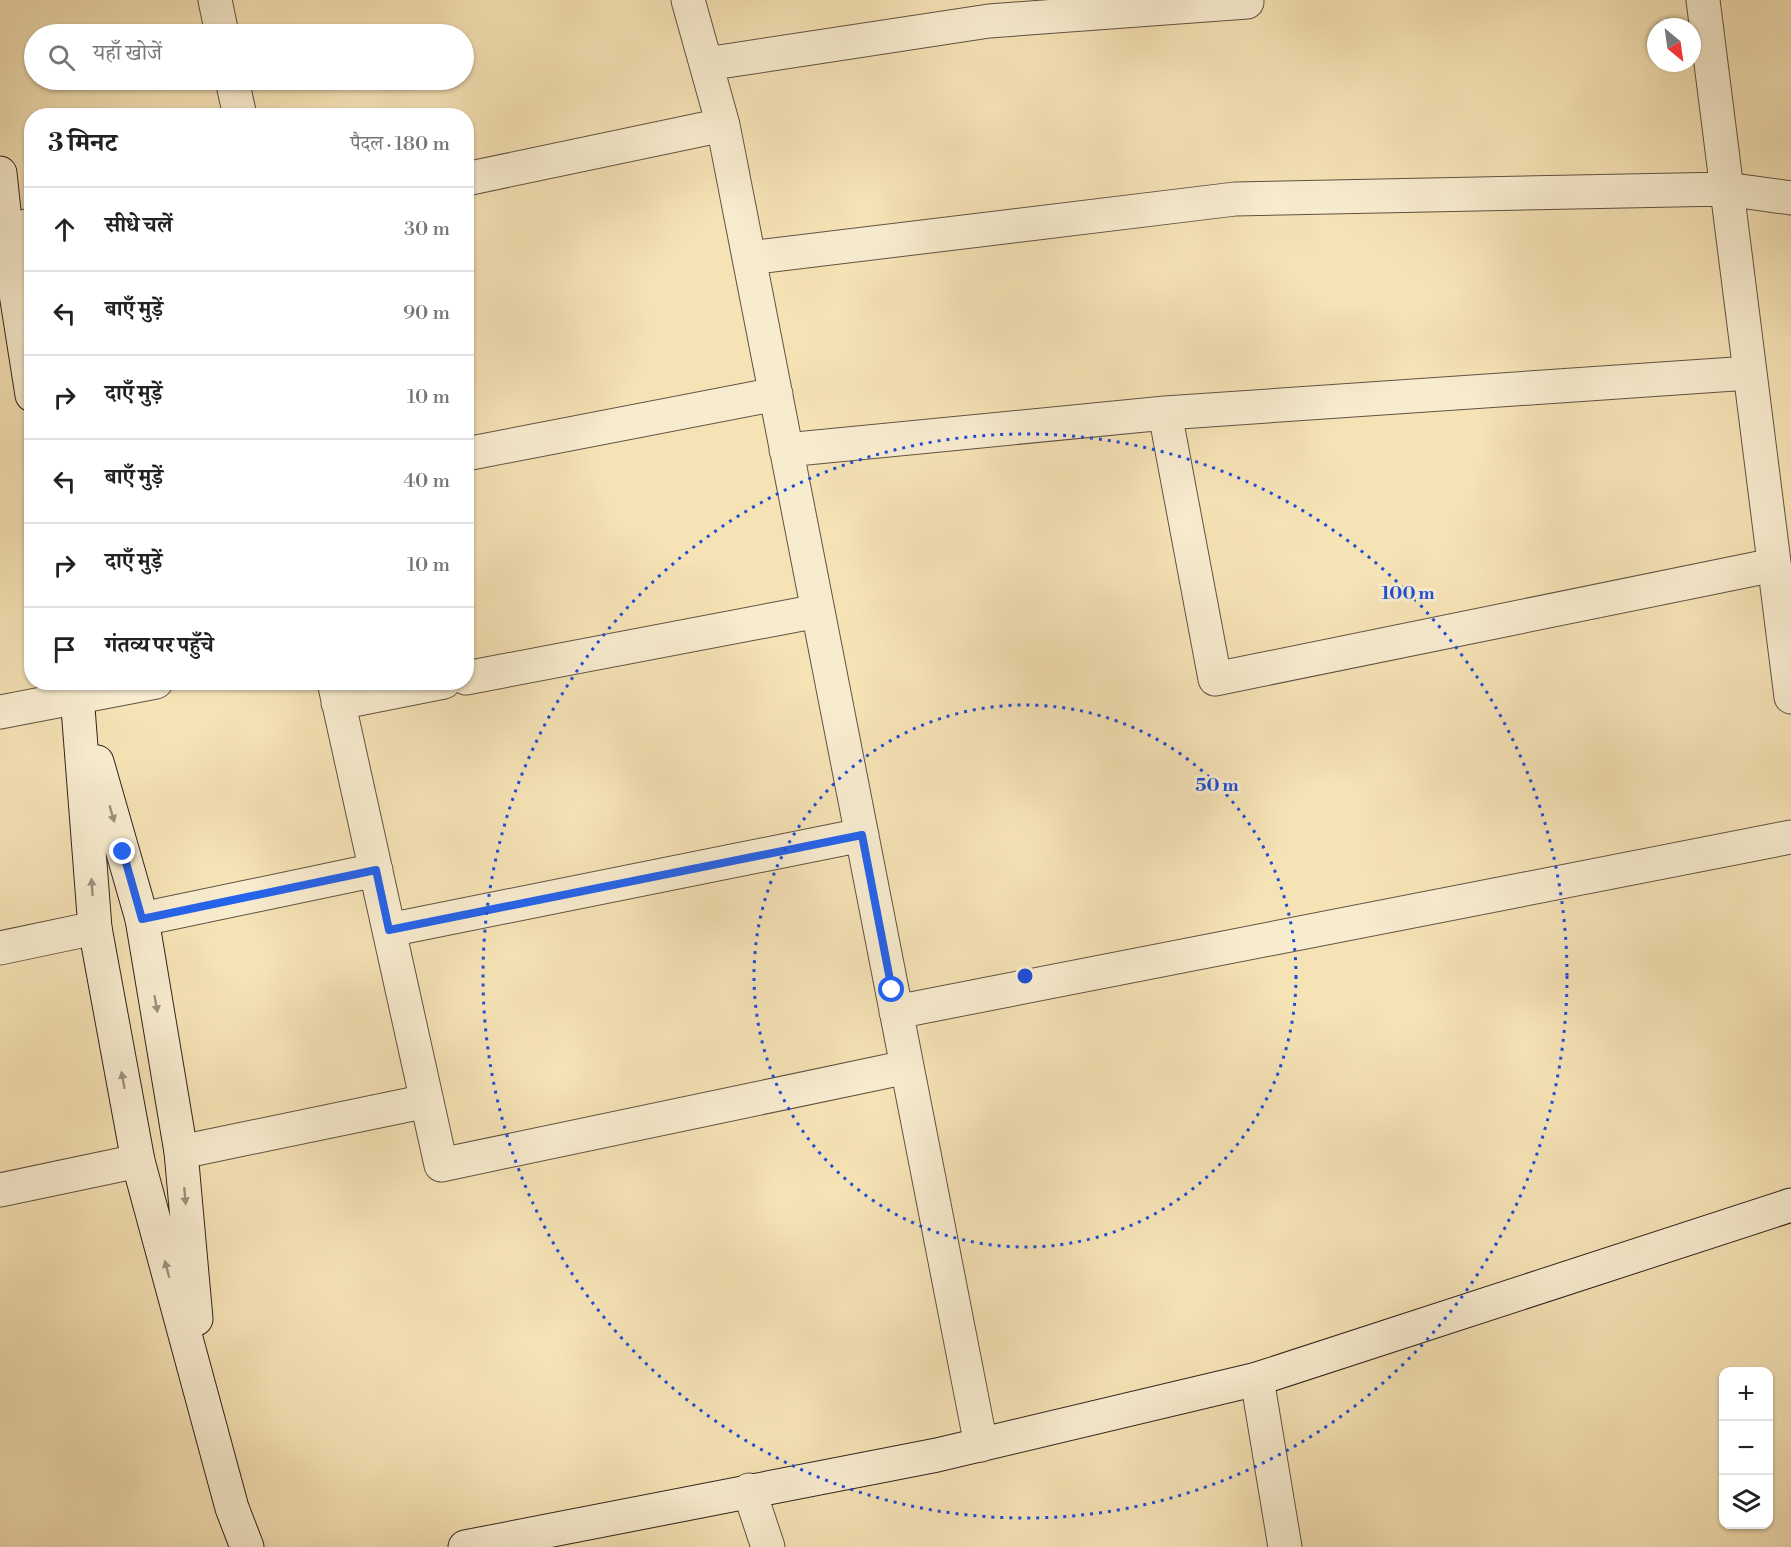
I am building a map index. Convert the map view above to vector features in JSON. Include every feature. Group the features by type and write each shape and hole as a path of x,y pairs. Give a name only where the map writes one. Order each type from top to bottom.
{"street":[{"path":"215,0 220,24"},
{"path":"688,0 723,125 981,1445"},
{"path":"1703,0 1791,697"},
{"path":"706,64 989,21 1247,2"},
{"path":"234,90 238,108"},
{"path":"474,177 723,125"},
{"path":"0,173 24,336"},
{"path":"749,258 1235,199 1726,189 1791,198"},
{"path":"786,450 1165,413 1749,373"},
{"path":"474,452 776,394"},
{"path":"1165,413 1215,679 1774,565"},
{"path":"474,676 818,611"},
{"path":"0,712 77,690"},
{"path":"77,690 142,919 181,1152 204,1407"},
{"path":"77,690 95,928 138,1161 232,1508 247,1547"},
{"path":"365,690 336,693 441,1165 907,1067"},
{"path":"389,930 862,835"},
{"path":"896,1012 1791,837"},
{"path":"142,919 376,870"},
{"path":"0,948 95,928"},
{"path":"181,1152 427,1101"},
{"path":"0,1190 138,1161"},
{"path":"465,1547 981,1445 1257,1379 1791,1205"},
{"path":"1257,1379 1285,1547"},
{"path":"749,1490 768,1547"}],"route":[{"path":"123,852 142,919 376,870 389,930 862,835 892,990"}]}
